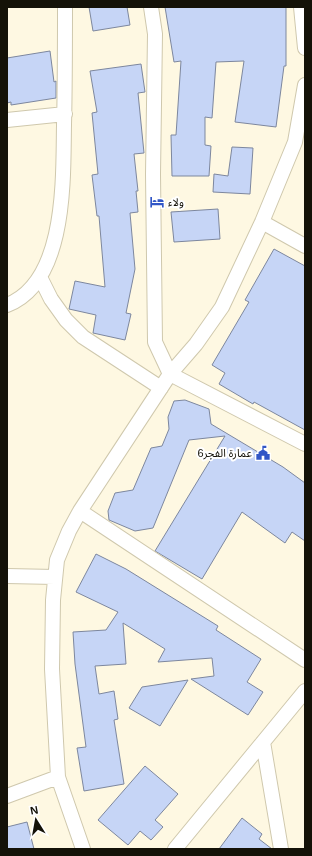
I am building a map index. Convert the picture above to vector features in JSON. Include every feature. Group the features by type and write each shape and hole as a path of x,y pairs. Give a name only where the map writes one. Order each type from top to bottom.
{"street":[{"path":"7,305 15,302 30,291 44,270 56,238 62,201 65,114 65,7"},
{"path":"151,7 155,34 153,174 155,342 170,374 305,444"},
{"path":"301,7 305,48"},
{"path":"83,849 58,777 52,669 53,600 58,560 69,531 80,512 170,374 196,344 222,307 262,222 295,142 305,85"},
{"path":"7,120 65,114"},
{"path":"262,222 305,246"},
{"path":"40,277 51,299 66,320 83,337 161,388"},
{"path":"80,512 305,660"},
{"path":"7,576 55,577"},
{"path":"176,849 305,691"},
{"path":"263,742 281,849"},
{"path":"7,796 58,777"}],"building":[{"path":"89,7 127,7 130,25 93,31"},
{"path":"165,7 286,7 286,66 284,66 276,127 235,122 244,61 216,62 212,118 205,117 205,145 211,146 209,176 172,176 171,135 176,135 181,61 174,62"},
{"path":"50,51 54,82 56,81 56,98 11,105 11,102 7,103 7,58"},
{"path":"141,64 145,92 138,93 144,153 134,154 138,191 136,191 138,212 130,213 135,269 126,313 131,314 125,340 93,333 96,315 69,309 75,281 105,287 99,216 97,216 92,175 98,174 92,113 97,112 90,71"},
{"path":"232,147 253,148 250,194 213,192 214,174 228,176"},
{"path":"218,209 220,239 174,242 171,212"},
{"path":"274,249 305,266 305,430 254,402 253,404 219,384 225,373 212,365 249,302 245,300"},
{"path":"185,400 209,409 211,424 283,467 305,483 305,541 292,532 285,543 242,512 202,579 155,551 225,436 189,440 153,528 135,531 109,520 108,511 115,493 133,490 151,448 162,446 169,429 168,417 174,401"},
{"path":"96,554 126,569 218,626 216,630 261,659 247,682 263,692 248,715 191,679 214,676 212,658 158,662 165,649 123,623 126,664 95,666 99,694 114,691 118,719 114,720 124,784 84,791 77,748 86,747 75,664 73,632 106,630 118,612 76,592"},
{"path":"188,680 160,726 129,708 142,687"},
{"path":"145,766 178,794 155,820 163,827 151,840 140,831 128,845 98,820"},
{"path":"242,818 262,834 259,839 272,849 219,849"},
{"path":"27,822 34,849 7,849 7,827"}],"place":[{"name":"ولاء","path":"157,202"},
{"name":"عمارة الفجر6","path":"263,453"}]}
